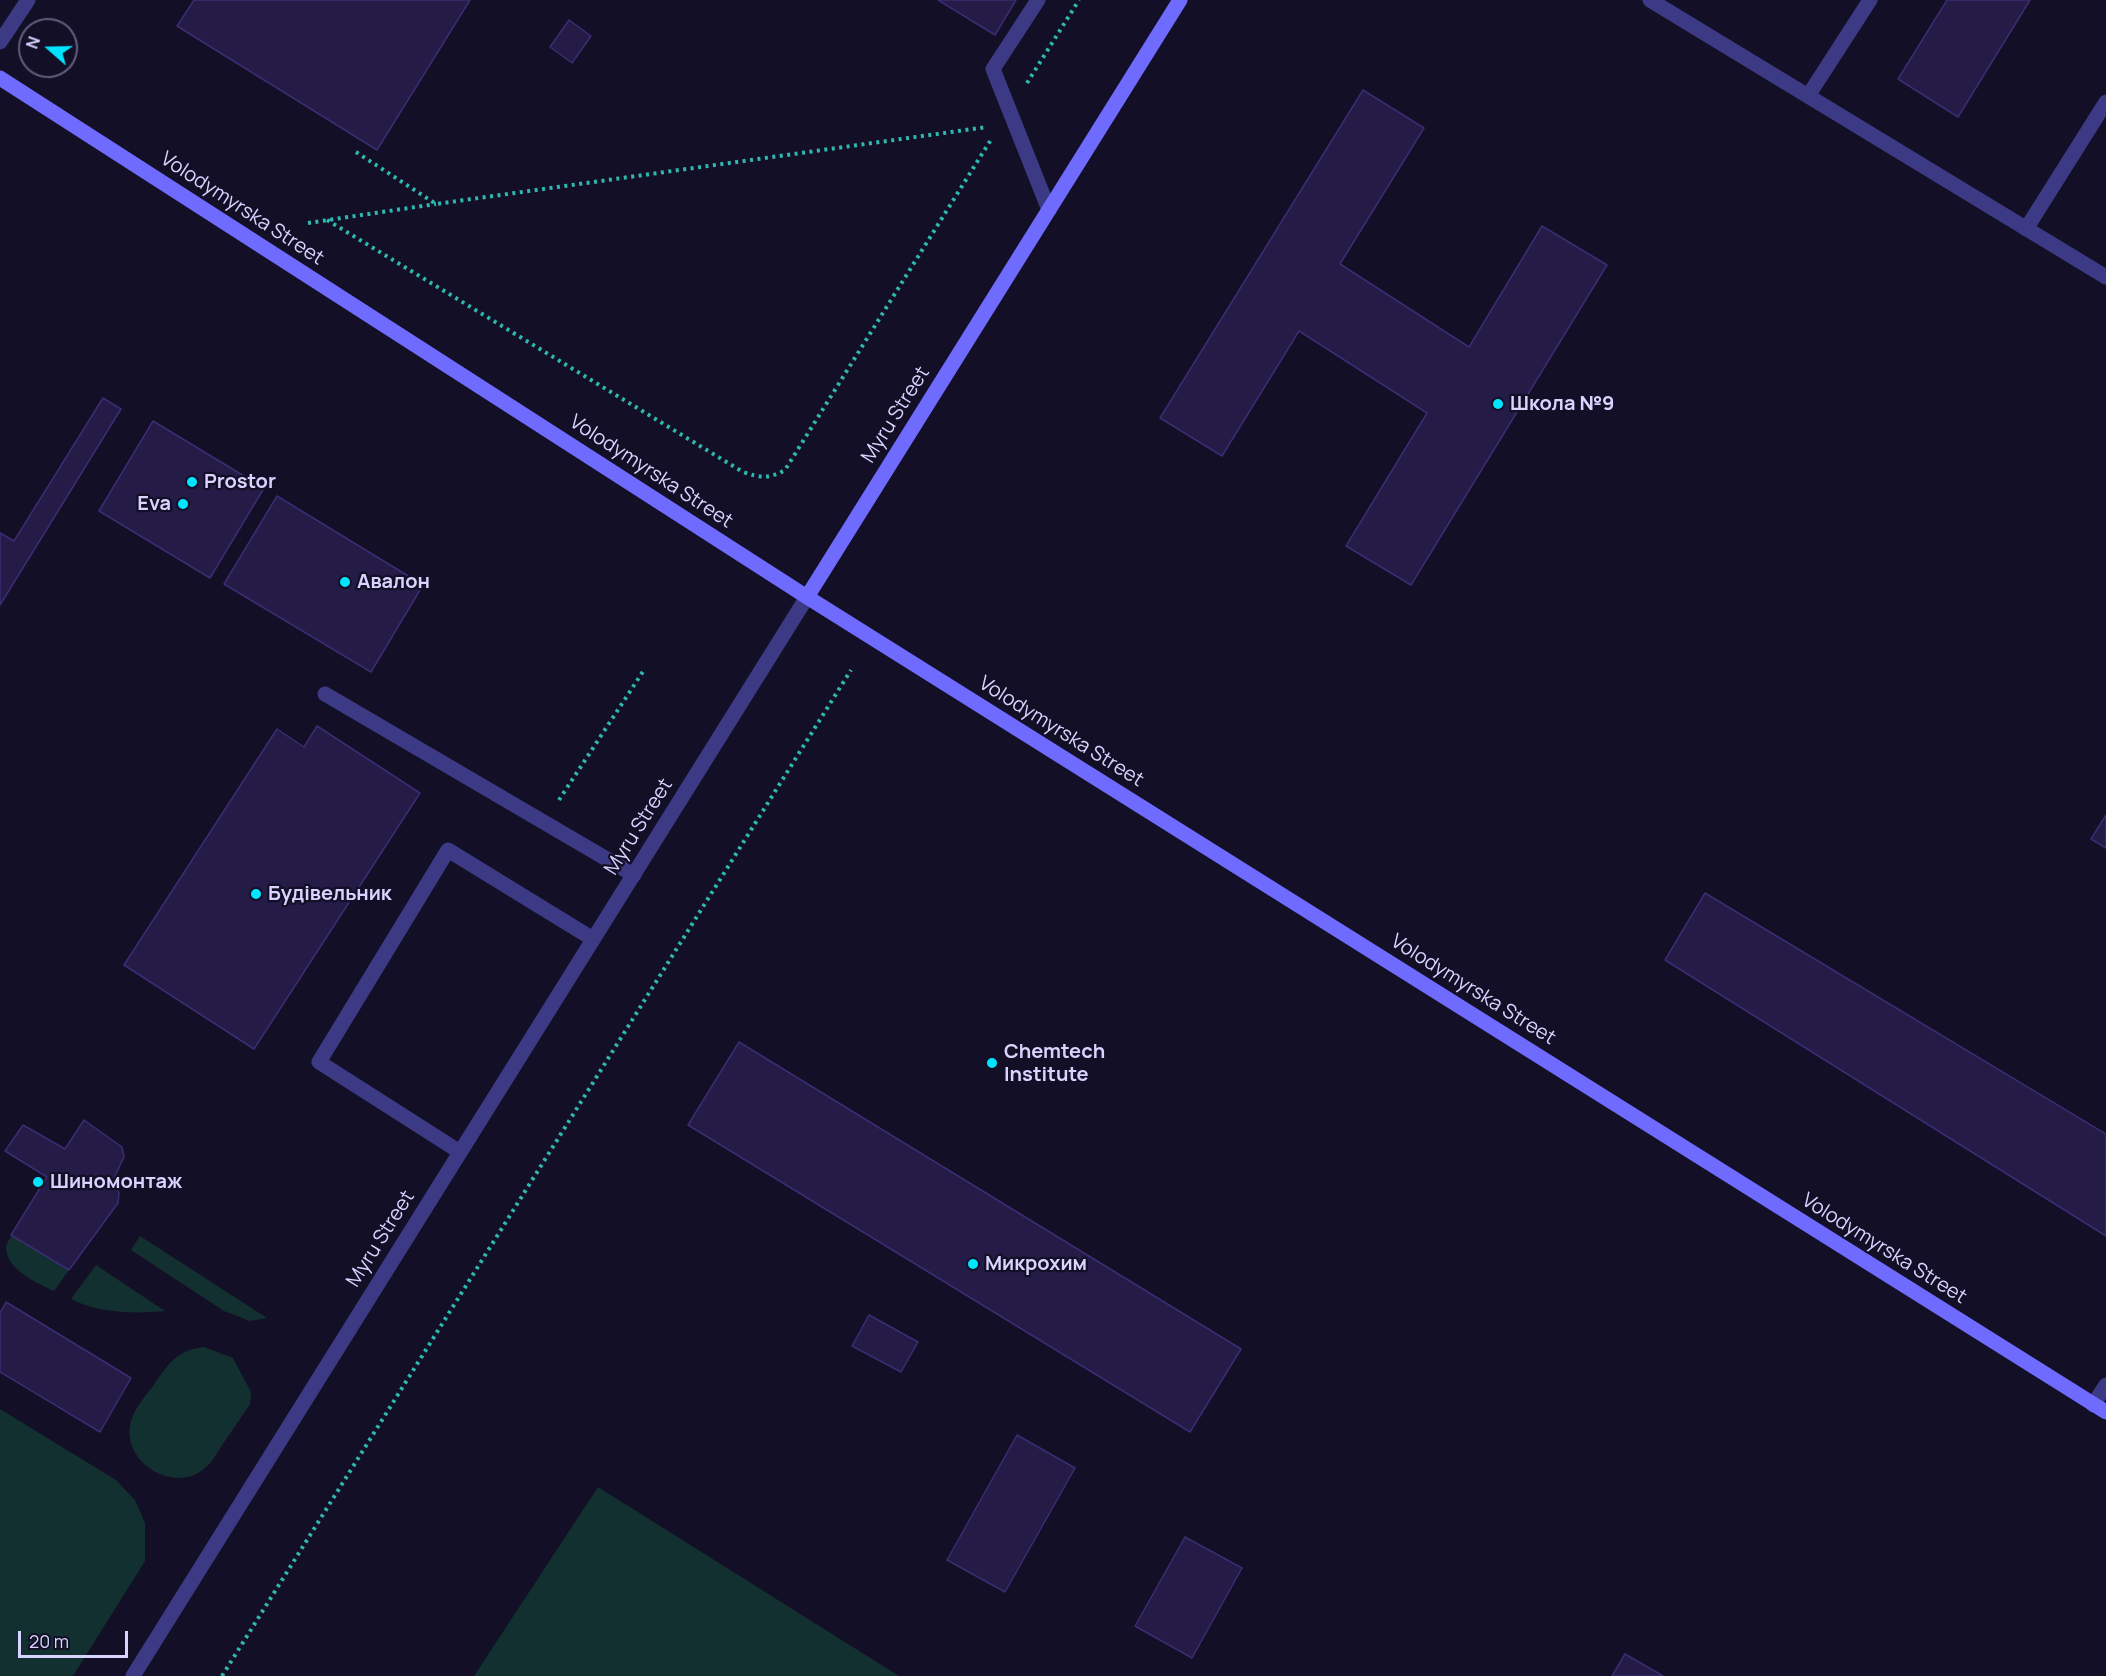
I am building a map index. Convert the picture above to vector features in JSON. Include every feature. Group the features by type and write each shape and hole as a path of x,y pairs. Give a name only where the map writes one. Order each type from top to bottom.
{"street":[{"path":"0,42 28,0"},
{"path":"1038,0 993,69 1049,210"},
{"name":"Myru Street","path":"133,1676 1180,0"},
{"path":"1650,0 2106,277"},
{"path":"1808,96 1870,0"},
{"name":"Volodymyrska Street","path":"0,78 807,597 2100,1408"},
{"path":"2026,229 2106,102"},
{"path":"325,694 634,875"},
{"path":"460,1152 319,1062 448,850 594,939"},
{"path":"2100,1408 2106,1385"}],"path":[{"path":"327,220 743,472 758,478 771,477 784,470 1079,0"},
{"path":"308,223 1000,126"},
{"path":"356,152 436,204"},
{"path":"544,823 644,670"},
{"path":"222,1676 851,670"}],"green space":[{"path":"11,1235 69,1270 54,1291 24,1275 12,1263 6,1248"},
{"path":"140,1236 267,1318 250,1321 224,1311 131,1250"},
{"path":"96,1265 165,1311 104,1310 71,1299"},
{"path":"204,1347 233,1358 251,1392 250,1404 207,1466 193,1475 180,1478 167,1476 154,1471 135,1453 130,1440 131,1420 140,1403 170,1363 187,1351"},
{"path":"0,1409 116,1480 135,1500 145,1523 145,1561 73,1676 0,1676"},
{"path":"598,1487 899,1676 474,1676"}],"building":[{"path":"194,0 470,0 377,150 177,26"},
{"path":"938,0 1016,0 995,35"},
{"path":"1947,0 2030,0 1958,117 1898,79"},
{"path":"569,20 591,36 572,63 550,47"},
{"path":"1363,90 1424,128 1340,264 1469,347 1542,226 1607,265 1411,585 1346,546 1427,413 1299,331 1222,456 1160,418"},
{"path":"103,398 121,409 0,605 0,533 14,541"},
{"path":"153,421 264,488 210,578 99,511"},
{"path":"277,496 423,585 371,672 224,584"},
{"path":"317,726 420,793 254,1049 124,965 277,729 304,747"},
{"path":"2106,815 2106,848 2091,839"},
{"path":"1705,893 2106,1134 2106,1236 1665,960"},
{"path":"739,1042 1241,1349 1190,1432 688,1125"},
{"path":"84,1120 122,1147 124,1157 115,1176 119,1194 118,1203 69,1270 11,1235 47,1177 5,1151 23,1125 65,1149"},
{"path":"6,1302 131,1378 100,1432 0,1372 0,1313"},
{"path":"869,1315 918,1342 901,1372 852,1346"},
{"path":"1017,1435 1075,1468 1005,1592 947,1560"},
{"path":"1185,1537 1242,1568 1192,1658 1135,1626"},
{"path":"1625,1654 1663,1676 1612,1676"}],"place":[{"name":"Школа №9","path":"1498,404"},
{"name":"Prostor","path":"192,482"},
{"name":"Eva","path":"183,504"},
{"name":"Авалон","path":"345,582"},
{"name":"Будівельник","path":"256,894"},
{"name":"Chemtech Institute","path":"992,1063"},
{"name":"Шиномонтаж","path":"38,1182"},
{"name":"Микрохим","path":"973,1264"}]}
